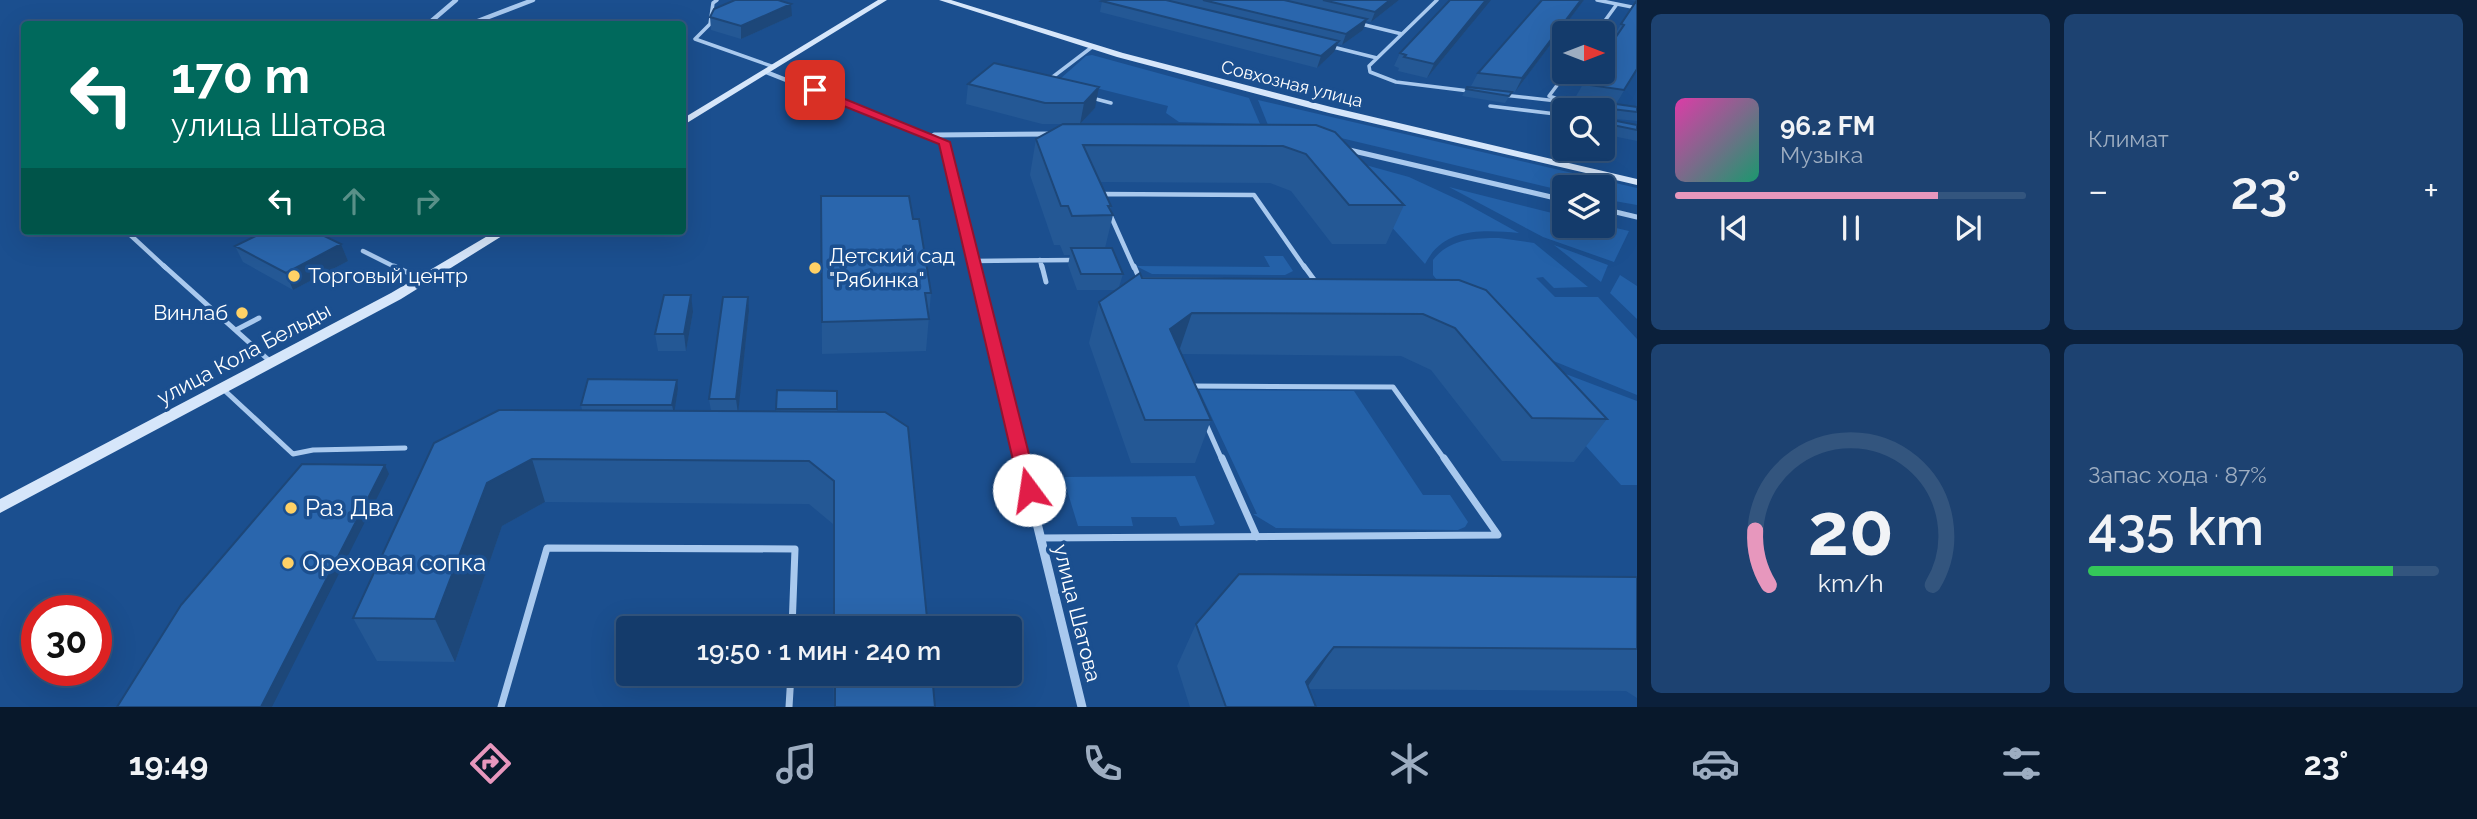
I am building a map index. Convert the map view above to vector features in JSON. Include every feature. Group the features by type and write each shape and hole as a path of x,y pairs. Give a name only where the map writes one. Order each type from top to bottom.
{"street":[{"path":"432,21 456,0"},
{"path":"478,21 533,0"},
{"path":"686,121 883,0"},
{"name":"Совхозная улица","path":"943,0 1092,47 1329,110 1637,182"},
{"path":"770,69 933,135 1058,134"},
{"name":"улица Шатова","path":"933,135 944,142 1082,707"},
{"path":"1338,147 1552,198"},
{"path":"1615,212 1637,217"},
{"name":"улица Кола Бельды","path":"0,507 272,363 423,280 497,235"}],"lane":[{"path":"717,0 713,3 710,24 695,39 770,69"},
{"path":"1437,0 1369,66 1370,72 1379,79 1475,91"},
{"path":"1597,0 1637,8"},
{"path":"1604,21 1617,4"},
{"path":"1349,22 1402,34"},
{"path":"1328,46 1377,58"},
{"path":"1042,86 1092,47"},
{"path":"1555,98 1549,96 1558,84"},
{"path":"1501,94 1552,100"},
{"path":"1088,97 1111,103"},
{"path":"1490,106 1552,114"},
{"path":"1101,194 1254,195 1315,281 1140,280 1130,259 1101,194"},
{"path":"130,235 272,363"},
{"path":"363,251 423,280"},
{"path":"1118,259 1130,259"},
{"path":"1040,260 1046,282"},
{"path":"973,261 1079,260"},
{"path":"236,330 259,318"},
{"path":"1040,538 1498,535 1393,387 1188,386 1194,398"},
{"path":"223,389 293,454 313,450 405,447"},
{"path":"1200,411 1257,537"},
{"path":"501,707 547,548 794,549 792,616"},
{"path":"789,707 790,686"}],"shaded area":[{"path":"1092,55 1249,98 1260,124 1179,122 1166,113 1168,106 1060,79 1086,56"},
{"path":"1258,100 1581,175 1552,175 1552,188 1303,129 1268,125"},
{"path":"1326,154 1409,177 1463,202 1519,233 1465,233 1442,243 1425,264"},
{"path":"1615,183 1637,188 1637,205 1615,201"},
{"path":"1449,187 1552,213 1552,238 1615,238 1615,228 1629,231 1614,262 1543,237"},
{"path":"1499,238 1534,243 1588,287 1554,288 1543,277 1536,278 1555,297 1598,297 1637,339 1637,395 1529,351 1481,288 1444,289 1433,275 1433,260 1454,244 1471,239"},
{"path":"1554,245 1608,265 1601,282"},
{"path":"1264,256 1283,256 1293,271 1285,275 1152,274 1136,266 1270,267"},
{"path":"1620,275 1637,286 1637,319 1610,293"},
{"path":"1483,332 1534,362 1637,401 1637,485 1621,485"},
{"path":"1199,390 1354,391 1423,495 1450,495 1468,522 1458,530 1276,528 1253,514 1257,514"},
{"path":"1195,476 1215,523 1213,525 1180,526 1176,517 1131,517 1133,526 1078,526 1063,477"}],"building":[{"path":"735,0 778,0 791,4 741,26 710,17 714,9"},
{"path":"1166,0 1339,41 1321,56 1102,1"},
{"path":"1203,0 1284,0 1367,19 1346,34"},
{"path":"1323,0 1390,0 1375,12"},
{"path":"1450,0 1486,0 1434,64 1404,57 1406,55 1400,53"},
{"path":"1542,0 1581,0 1565,21 1552,21 1552,38 1522,78 1478,73"},
{"path":"1637,0 1637,69 1624,90 1583,84 1615,84 1615,38 1624,25 1621,24"},
{"path":"994,63 1099,87 1084,103 1045,103 968,84"},
{"path":"1466,89 1512,92 1509,96"},
{"path":"1615,104 1637,107 1637,112 1615,109"},
{"path":"1615,121 1637,125 1637,130 1615,125"},
{"path":"1063,124 1316,125 1335,132 1404,205 1349,205 1306,154 1283,146 1083,145 1113,215 1072,216 1068,206 1061,206 1036,139"},
{"path":"821,196 909,196 913,219 919,219 931,293 925,293 929,319 822,322"},
{"path":"258,235 322,235 341,244 286,273 235,246"},
{"path":"1071,248 1112,248 1123,274 1081,274"},
{"path":"1140,273 1142,278 1459,280 1486,290 1607,419 1532,418 1455,328 1423,314 1192,313 1170,329 1211,420 1145,420 1099,302"},
{"path":"664,295 691,295 684,334 655,334"},
{"path":"723,297 748,297 736,399 709,399"},
{"path":"588,379 677,380 672,405 581,405"},
{"path":"777,390 837,391 837,409 776,409"},
{"path":"499,410 885,412 908,427 927,616 834,616 834,481 809,461 532,459 487,483 435,619 353,618 434,443"},
{"name":"Ореховая сопка","path":"302,464 385,465 261,707 117,707 181,605"},
{"path":"1239,574 1637,577 1637,649 1334,647 1306,682 1316,707 1226,707 1196,624"},
{"path":"835,686 933,686 935,707 835,707"}],"place":[{"name":"Детский сад \"Рябинка\"","path":"815,268"},
{"name":"Торговый центр","path":"294,276"},
{"name":"Винлаб","path":"242,313"},
{"name":"Раз Два","path":"291,508"},
{"name":"Ореховая сопка","path":"288,563"}],"route":[{"path":"815,90 933,135 944,142 1029,490"}]}
